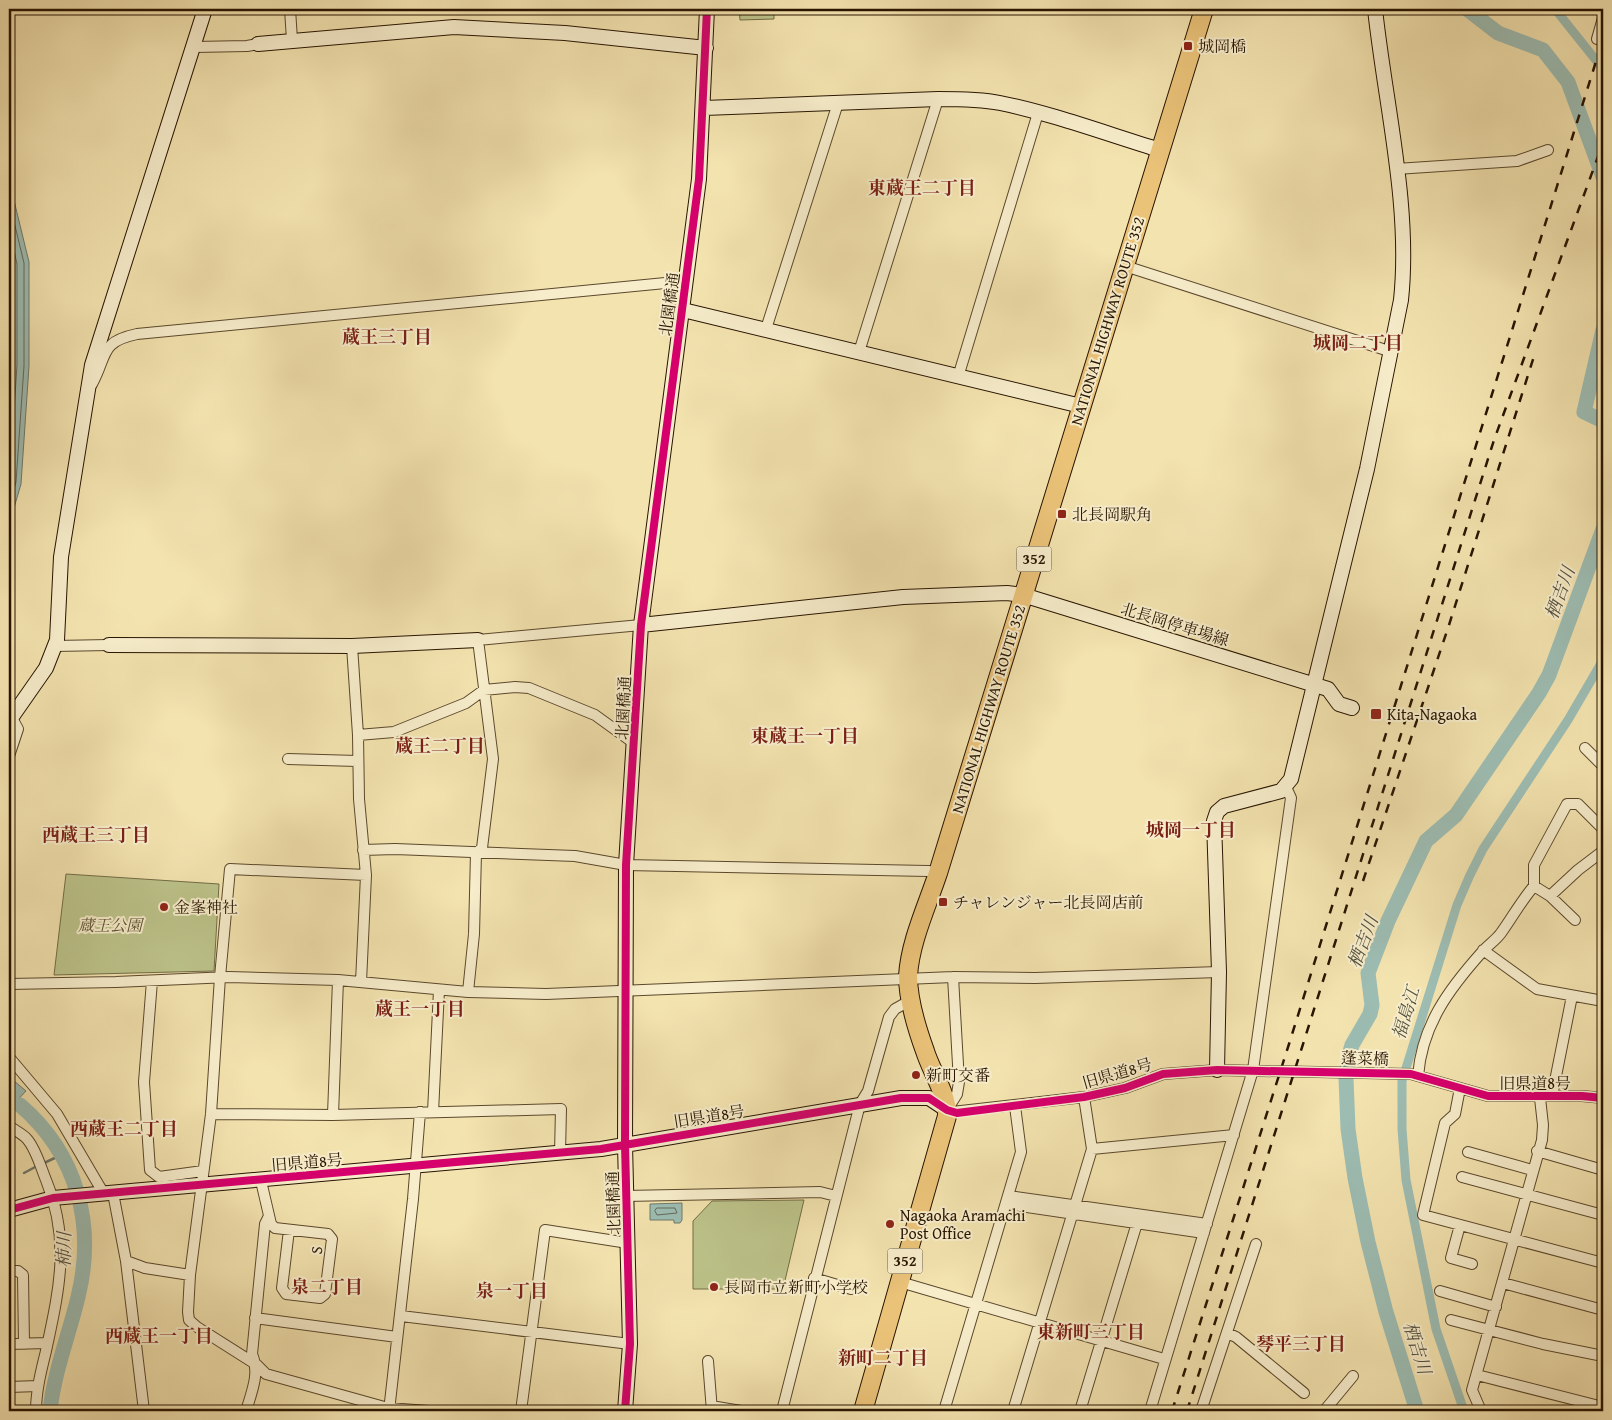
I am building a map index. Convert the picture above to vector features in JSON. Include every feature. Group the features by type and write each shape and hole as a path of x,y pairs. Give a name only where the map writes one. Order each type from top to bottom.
{"highway":[{"name":"NATIONAL HIGHWAY ROUTE 352","path":"947,1110 924,1050 911,1000 908,979 912,950 938,873 1204,9"},
{"name":"352","path":"863,1411 947,1110"}],"street":[{"path":"9,756 18,729 10,719 46,668 55,646 60,613 61,557 92,365 105,317 194,47 204,9"},
{"path":"290,9 292,40"},
{"name":"北園橋通","path":"625,1411 630,1344 625,1145 626,865 641,625 699,179 704,108 707,9"},
{"path":"1217,1070 1219,972 1213,826 1216,815 1230,804 1274,793 1286,787 1291,779 1316,686 1392,352 1403,282 1402,223 1375,9"},
{"path":"1597,39 1603,18"},
{"path":"194,47 247,46 292,40 454,27 565,34 706,48"},
{"path":"704,108 938,99 999,103 1160,150"},
{"path":"859,352 938,99"},
{"path":"766,329 838,103"},
{"path":"958,377 1038,113"},
{"path":"1396,169 1517,161 1548,150"},
{"path":"1125,266 1392,352"},
{"path":"87,392 111,342 122,337 137,334 686,281"},
{"path":"683,310 1082,406"},
{"name":"北長岡停車場線","path":"641,625 903,597 1007,593 1023,595 1328,689 1340,704 1352,708"},
{"path":"55,646 352,646 478,640 641,625"},
{"path":"476,852 482,848 493,759 478,640"},
{"path":"352,646 358,735 357,762 366,875 361,982"},
{"path":"358,735 394,732 466,703 484,690 529,688 595,715 635,744"},
{"path":"1585,748 1603,766"},
{"path":"288,758 357,762"},
{"path":"1150,1411 1164,1359 1253,1070 1291,798 1286,787"},
{"path":"1414,1075 1435,1012 1483,950 1500,935 1534,886 1534,865 1567,804 1578,804 1603,829"},
{"path":"363,850 575,856 626,865 928,871 938,873"},
{"path":"1550,896 1578,870 1603,851"},
{"path":"468,992 474,934 476,852"},
{"path":"366,875 230,869 220,977 211,1114 190,1275 190,1320 238,1355 257,1365 266,1374 389,1410 430,1411"},
{"path":"1534,886 1550,896 1575,920"},
{"path":"1483,950 1537,989 1603,1001"},
{"path":"9,984 152,981 220,977 338,980 468,992 546,994 953,977 1035,978 1219,972"},
{"path":"947,1110 957,1094 959,1082 953,977"},
{"path":"333,1115 338,980"},
{"path":"152,981 144,1082 150,1170 159,1177 203,1171"},
{"path":"433,1112 439,990"},
{"path":"1552,1096 1572,996"},
{"path":"782,1411 814,1278 860,1104 868,1091 889,1017 895,1009 911,1000"},
{"path":"9,1057 57,1114 104,1194 126,1261 144,1411"},
{"name":"旧県道8号","path":"56,1198 560,1153 625,1145 901,1098 929,1098 947,1110 957,1113 1084,1097 1125,1088 1163,1074 1217,1070 1318,1071"},
{"name":"蓬菜橋","path":"1318,1071 1414,1075"},
{"name":"旧県道8号","path":"1414,1075 1488,1096 1603,1098"},
{"path":"1460,1088 1455,1114 1445,1123 1423,1215 1603,1263"},
{"path":"1012,1411 1092,1148 1084,1097"},
{"path":"1481,1411 1472,1390 1515,1241 1537,1151 1542,1140 1543,1125 1540,1098"},
{"path":"944,1411 1021,1152 1015,1106"},
{"path":"211,1114 333,1115 561,1109 560,1153"},
{"path":"389,1410 401,1316 420,1112"},
{"path":"9,1126 27,1139 56,1198 60,1228 62,1257 56,1306 38,1386 36,1411"},
{"path":"1092,1148 1234,1135"},
{"path":"1537,1151 1603,1170"},
{"path":"1468,1152 1532,1170"},
{"path":"1462,1177 1603,1215"},
{"path":"246,1411 257,1365 252,1354 265,1224 269,1216 261,1181"},
{"path":"626,1196 820,1192 836,1196"},
{"path":"9,1210 56,1198"},
{"path":"1008,1200 1205,1228"},
{"path":"1074,1210 1137,1223 1205,1228"},
{"name":"S","path":"269,1216 271,1224 275,1228 328,1234 332,1239 325,1294 320,1298 286,1294 282,1288 289,1230"},
{"path":"1080,1411 1137,1223"},
{"path":"1460,1225 1451,1258 1472,1264"},
{"path":"521,1411 545,1230 628,1244"},
{"path":"1200,1411 1256,1244"},
{"path":"126,1261 144,1268 190,1275"},
{"path":"9,1271 18,1271 23,1275 24,1344"},
{"path":"814,1278 851,1290"},
{"path":"900,1282 1164,1359"},
{"path":"1503,1283 1603,1310"},
{"path":"1440,1291 1496,1307"},
{"path":"401,1316 630,1344"},
{"path":"256,1318 397,1336"},
{"path":"1451,1320 1490,1328 1543,1344 1603,1356"},
{"path":"1227,1333 1236,1337 1304,1393"},
{"path":"9,1344 48,1343"},
{"path":"708,1361 712,1409 741,1411"},
{"path":"1477,1375 1603,1407"},
{"path":"1324,1411 1353,1376"},
{"path":"9,1387 38,1386"}],"green space":[{"path":"739,9 774,9 774,19 740,20"},
{"name":"蔵王公園","path":"66,874 219,884 214,971 54,975"},
{"path":"804,1200 783,1289 693,1289 693,1221 712,1201"}],"water":[{"path":"9,180 29,262 29,366 21,484 9,525"},
{"path":"13,1080 26,1091 10,1108 9,1082"},
{"path":"682,1203 682,1220 680,1223 674,1223 674,1220 650,1220 650,1204"}],"waterway":[{"name":"栖吉川","path":"1467,9 1498,33 1543,50 1568,82 1603,177"},
{"name":"福島江","path":"1555,9 1603,69"},
{"name":"栖吉川","path":"1603,330 1584,412 1603,421"},
{"name":"栖吉川","path":"1417,1411 1386,1312 1368,1242 1355,1178 1348,1129 1346,1078 1349,1055 1352,1045 1370,1014 1372,1005 1368,973 1388,921 1426,841 1456,815 1539,693 1549,675 1603,529"},
{"name":"福島江","path":"1464,1411 1436,1329 1406,1180 1402,1129 1402,1081 1457,905 1470,875 1483,849 1568,720 1603,660"},
{"name":"柿川","path":"20,1105 40,1124 56,1145 68,1168 77,1192 83,1217 85,1243 83,1270 78,1297 58,1368 50,1411"},
{"path":"42,1164 61,1155"},
{"path":"24,1173 37,1166"}],"railway":[{"path":"1172,1411 1289,1044 1603,39"},
{"path":"1187,1411 1494,440 1603,143"},
{"path":"1363,881 1449,625 1535,353"}],"cycle path":[{"path":"625,1411 630,1344 625,1145 626,865 641,625 699,179 707,9"},
{"path":"9,1210 53,1198 601,1149 901,1098 929,1098 947,1110 957,1113 1084,1097 1125,1088 1163,1074 1217,1070 1411,1074 1488,1096 1582,1096 1603,1098"}],"place":[{"name":"城岡橋","path":"1188,46"},
{"name":"北長岡駅角","path":"1062,514"},
{"name":"Kita-Nagaoka","path":"1376,714"},
{"name":"チャレンジャー北長岡店前","path":"943,902"},
{"name":"金峯神社","path":"164,907"},
{"name":"新町交番","path":"916,1075"},
{"name":"Nagaoka Aramachi Post Office","path":"890,1224"},
{"name":"長岡市立新町小学校","path":"714,1287"}],"district":[{"name":"東蔵王二丁目","path":"922,188"},
{"name":"蔵王三丁目","path":"387,337"},
{"name":"城岡二丁目","path":"1358,343"},
{"name":"東蔵王一丁目","path":"805,736"},
{"name":"蔵王二丁目","path":"440,746"},
{"name":"城岡一丁目","path":"1191,830"},
{"name":"西蔵王三丁目","path":"96,835"},
{"name":"蔵王一丁目","path":"420,1009"},
{"name":"西蔵王二丁目","path":"124,1129"},
{"name":"泉二丁目","path":"327,1287"},
{"name":"泉一丁目","path":"512,1291"},
{"name":"東新町三丁目","path":"1091,1332"},
{"name":"西蔵王一丁目","path":"159,1336"},
{"name":"琴平三丁目","path":"1301,1344"},
{"name":"新町二丁目","path":"883,1358"}]}
